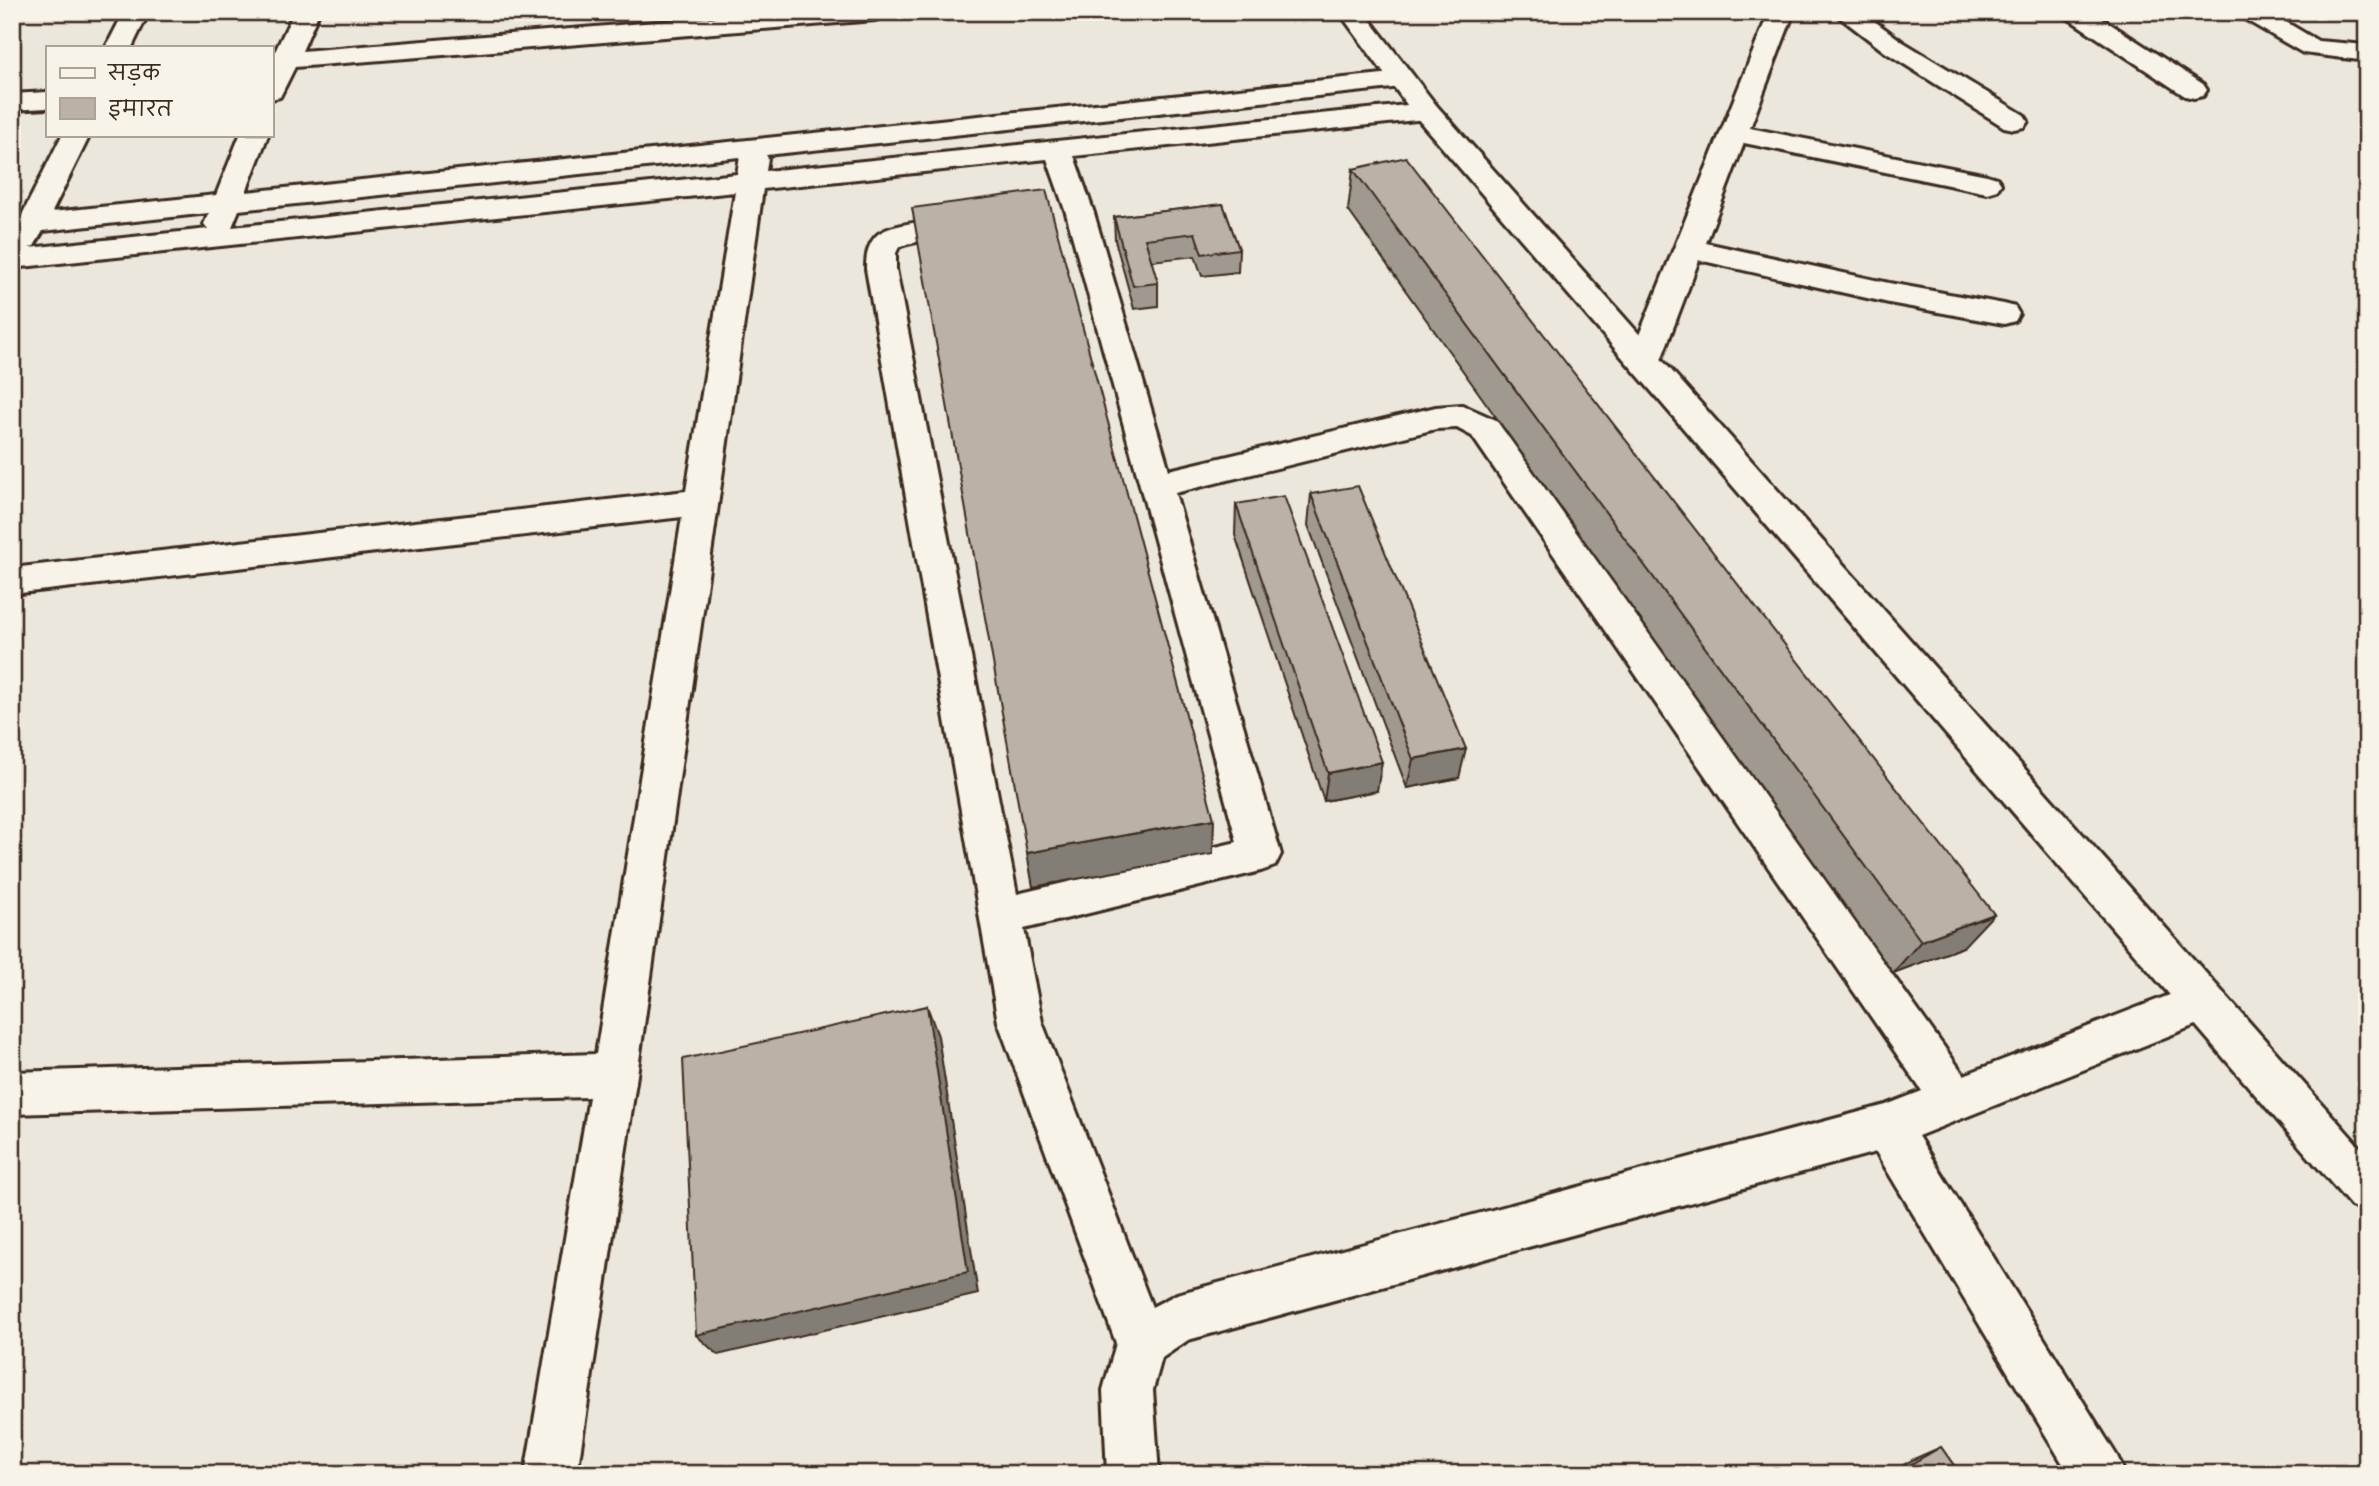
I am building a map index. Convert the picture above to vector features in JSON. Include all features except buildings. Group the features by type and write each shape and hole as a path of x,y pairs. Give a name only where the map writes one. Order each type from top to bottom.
{"street":[{"path":"120,46 137,12"},
{"path":"273,87 307,12"},
{"path":"284,60 875,12"},
{"path":"1351,12 1426,111 2367,1190"},
{"path":"1645,360 1782,12"},
{"path":"1845,12 1894,47 2014,121"},
{"path":"2075,12 2194,90"},
{"path":"2250,12 2312,48 2367,52"},
{"path":"75,136 22,224 14,259 213,238 1402,80"},
{"path":"12,102 46,100"},
{"path":"22,224 227,203 753,166 1058,150 1426,111"},
{"path":"1735,133 1987,184"},
{"path":"213,238 254,136"},
{"path":"1000,916 1261,854 1080,213 1058,150"},
{"path":"551,1474 615,1075 753,166"},
{"path":"1040,218 1080,213"},
{"path":"999,223 905,234 887,241 881,253 881,269 1020,1021 1031,1057 1141,1343 1128,1390 1133,1474"},
{"path":"1689,249 1889,293 2004,314"},
{"path":"1156,485 1436,418 1462,416 1484,428 1955,1100"},
{"path":"12,581 703,502"},
{"path":"1141,1343 1177,1319 1886,1127 2203,1002"},
{"path":"12,1093 615,1075"},
{"path":"1886,1127 2099,1474"}]}
